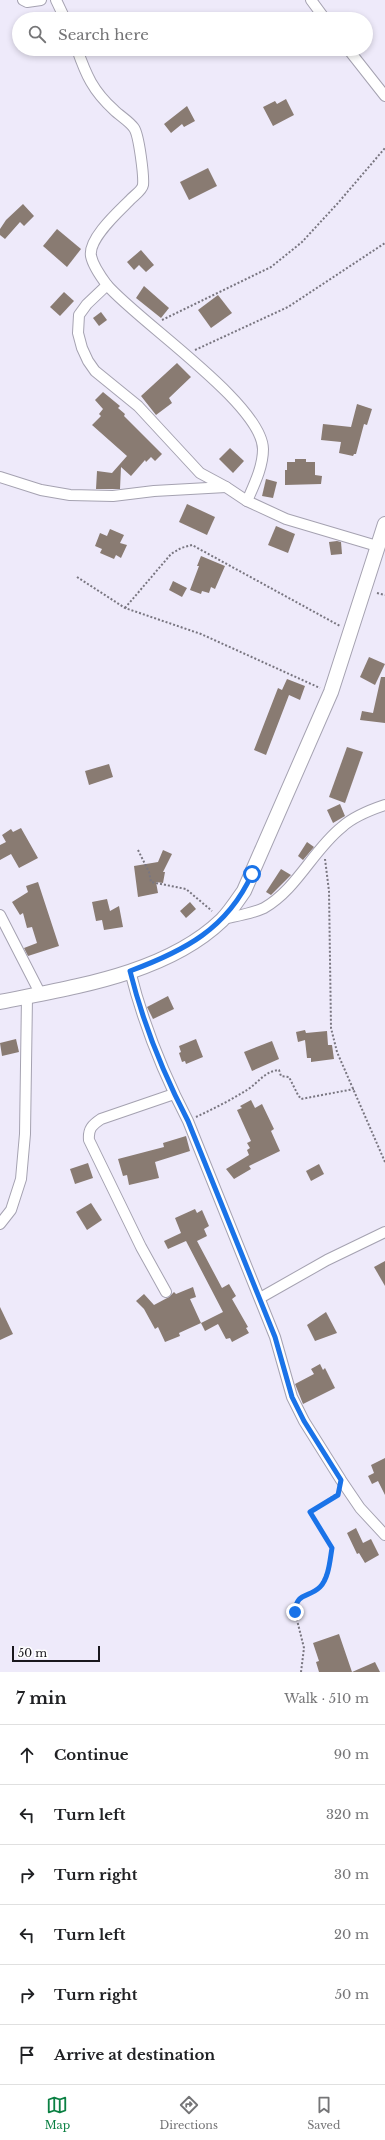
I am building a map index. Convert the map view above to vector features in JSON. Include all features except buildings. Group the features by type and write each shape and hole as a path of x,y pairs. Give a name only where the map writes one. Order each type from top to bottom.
{"street":[{"path":"23,0 27,2 41,0"},
{"path":"56,0 62,12"},
{"path":"311,0 320,12"},
{"path":"80,56 89,82 114,110 134,129 137,138 142,178 141,189 100,232 91,249 94,265 107,285 150,326 185,354 250,418 260,436 263,450 258,476 247,501"},
{"path":"354,56 385,96"},
{"path":"107,285 87,304 79,315 78,332 82,348 88,361 95,371 138,406 200,473 226,487 247,501 286,519 377,546"},
{"path":"0,477 41,490 70,495 113,496 154,491 226,487"},
{"path":"0,1002 84,984 130,971 183,949 223,919 244,892 331,692 352,632 377,546 385,524"},
{"path":"223,919 252,913 270,903 286,890 342,826 367,811 385,805"},
{"path":"0,915 33,995 21,1179 12,1210 0,1224"},
{"path":"130,971 139,1007 174,1094 188,1121 275,1337 292,1397 304,1421 341,1480 360,1508 385,1535"},
{"path":"166,1292 141,1248 89,1140 88,1131 92,1124 101,1119 174,1094"},
{"path":"260,1298 327,1260 385,1232"}],"path":[{"path":"150,326 271,267 302,242 385,148"},
{"path":"185,354 288,307 385,243"},
{"path":"125,608 171,554 180,548 192,545 352,632"},
{"path":"77,577 125,608 201,634 331,692"},
{"path":"324,846 328,891 331,1028 337,1052 385,1162"},
{"path":"138,850 149,872 151,882 186,889 223,919"},
{"path":"188,1121 248,1089 262,1077 274,1070 279,1070 281,1076 289,1077 301,1098 354,1089"},
{"path":"301,1672 304,1648 295,1612 295,1604 299,1599 320,1587 327,1572 332,1548 310,1512 338,1495 341,1480"}],"route":[{"path":"252,874 244,892 223,919 205,934 183,949 163,959 130,971 139,1007 174,1094 188,1121 275,1337 292,1397 304,1421 341,1480 338,1495 310,1512 332,1548 324,1581 320,1587 299,1599 295,1604 295,1612"}]}
